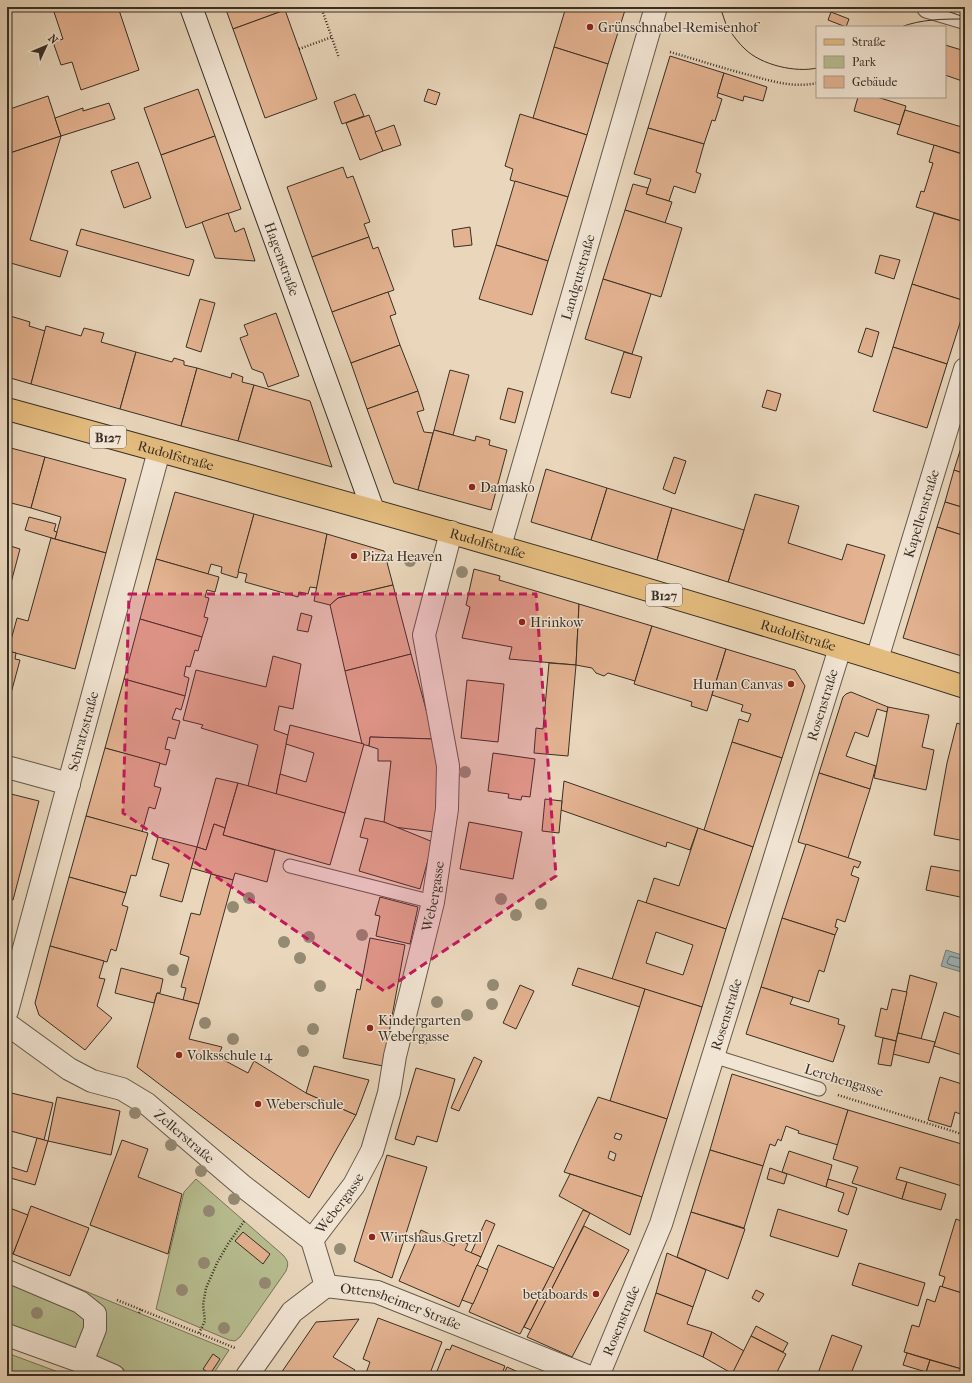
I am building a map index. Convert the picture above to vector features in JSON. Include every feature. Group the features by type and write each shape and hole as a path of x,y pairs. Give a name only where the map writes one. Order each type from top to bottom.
{"main road":[{"name":"Rudolfstraße","path":"7,409 500,546 877,659 965,687"}],"street":[{"name":"Hagenstraße","path":"191,7 373,510"},
{"name":"Landgutstraße","path":"500,546 656,7"},
{"path":"928,7 965,18"},
{"name":"Kapellenstraße","path":"877,659 965,369"},
{"name":"Schratzstraße","path":"7,1011 159,451"},
{"name":"Webergasse","path":"312,1240 354,1185 372,1151 389,1093 394,1056 433,902 447,808 448,766 443,730 424,635 451,532"},
{"name":"Rosenstraße","path":"598,1376 661,1224 840,648"},
{"path":"7,767 69,784"},
{"name":"Zellerstraße","path":"7,1024 69,1069 92,1081 122,1089 147,1104 244,1187 312,1240"},
{"path":"312,1240 326,1286"},
{"path":"7,1271 80,1302 95,1314 95,1329 82,1362"},
{"name":"Ottensheimer Straße","path":"247,1376 292,1312 326,1286 377,1292 587,1376"},
{"path":"7,1336 82,1362 114,1376"}],"lane":[{"path":"290,866 433,902"},
{"name":"Lerchengasse","path":"713,1056 819,1089"}],"path":[{"path":"321,7 339,58"},
{"path":"299,49 332,37"},
{"path":"668,51 727,70 781,84 809,85 816,83"},
{"name":"Lerchengasse","path":"819,1089 965,1135"},
{"path":"199,1333 205,1321 203,1305 206,1288 217,1263 246,1218"},
{"path":"114,1298 237,1349"},
{"path":"139,1313 141,1309"}],"highlighted area":[{"path":"129,594 536,594 556,876 384,991 123,813"}],"green space":[{"path":"196,1179 283,1255 288,1262 286,1271 240,1337 235,1341 229,1340 156,1309 184,1192"},
{"path":"7,1259 229,1350 212,1376 90,1376 7,1344"},
{"path":"7,1353 69,1376 7,1376"}],"water":[{"path":"946,950 965,956 965,973 941,966"}],"building":[{"path":"67,7 118,7 139,70 81,90 72,62 61,65 53,42 63,39 54,12"},
{"path":"225,7 283,7 285,10 233,29"},
{"name":"Grünschnabel-Remisenhof","path":"566,7 626,7 608,64 554,47"},
{"path":"285,10 317,99 265,118 233,29"},
{"path":"831,12 849,19 846,26 828,20"},
{"path":"946,45 965,51 965,82 946,75"},
{"path":"554,47 608,64 587,135 533,118"},
{"path":"670,56 724,73 717,97 722,99 715,121 712,120 704,144 648,128"},
{"path":"724,73 767,87 763,101 744,96 743,101 718,93"},
{"path":"198,89 215,136 161,155 144,108"},
{"path":"428,89 440,93 436,105 424,101"},
{"path":"355,94 364,116 342,124 334,102"},
{"path":"48,96 61,136 7,154 7,110"},
{"path":"858,98 880,98 906,106 900,125 854,111"},
{"path":"109,103 115,119 61,136 55,118 83,108 83,111"},
{"path":"905,110 965,128 965,149 963,154 897,134"},
{"path":"520,114 587,135 568,197 510,180 513,169 505,166"},
{"path":"369,115 383,151 360,160 346,123"},
{"path":"394,125 401,145 383,151 375,132"},
{"path":"648,128 704,144 696,172 701,174 695,193 674,186 669,201 646,194 651,179 634,174"},
{"path":"61,136 30,240 68,251 60,277 7,262 7,154"},
{"path":"215,136 241,209 186,228 161,155"},
{"path":"934,145 965,155 965,222 916,207 921,191 924,192 933,163 929,162"},
{"path":"138,162 151,198 124,208 111,171"},
{"path":"343,167 347,178 353,176 370,222 364,224 369,237 312,257 287,187"},
{"path":"515,181 568,197 548,261 496,245"},
{"path":"633,184 648,188 646,194 672,202 665,223 625,210"},
{"path":"625,210 682,228 661,297 603,279"},
{"path":"228,213 235,232 244,228 255,261 215,258 202,222"},
{"path":"934,213 965,222 965,301 912,284"},
{"path":"470,227 472,245 454,247 452,230"},
{"path":"81,229 194,260 189,276 76,245"},
{"path":"369,237 373,249 378,247 394,290 332,312 312,257"},
{"path":"496,245 548,261 532,315 479,299"},
{"path":"880,255 900,260 894,279 875,273"},
{"path":"603,279 651,294 632,354 585,339"},
{"path":"912,284 965,301 965,307 947,364 893,347"},
{"path":"388,292 396,314 390,316 400,345 351,363 332,312"},
{"path":"200,299 215,303 201,352 186,347"},
{"path":"276,313 299,376 268,387 263,373 252,369 240,338 248,335 244,325"},
{"path":"7,315 30,322 29,326 45,331 31,384 7,377"},
{"path":"46,326 81,336 84,328 104,333 101,342 136,352 120,409 31,384"},
{"path":"866,328 879,332 872,357 858,352"},
{"path":"400,345 418,391 367,409 351,363"},
{"path":"893,347 947,364 927,428 873,411"},
{"path":"136,352 172,362 174,358 184,361 184,365 197,368 181,426 120,409"},
{"path":"624,352 642,357 630,398 611,393"},
{"path":"197,368 231,378 232,373 243,377 242,382 254,385 238,441 181,426"},
{"path":"450,370 469,375 453,435 434,430"},
{"path":"254,385 310,401 332,467 238,441"},
{"path":"508,388 523,392 515,423 500,419"},
{"path":"767,390 781,394 776,411 762,407"},
{"path":"418,391 424,410 417,412 424,432 433,433 418,490 394,483 367,409"},
{"path":"434,430 475,441 476,436 490,440 489,445 507,450 491,510 418,490"},
{"path":"965,435 965,474 954,470"},
{"path":"7,447 45,457 31,508 7,502"},
{"path":"45,457 126,479 106,553 55,539 61,517 31,508"},
{"path":"674,457 686,461 675,494 663,489"},
{"path":"546,469 607,488 591,540 531,522"},
{"path":"954,470 965,474 965,508 945,502"},
{"path":"607,488 672,508 657,560 591,540"},
{"path":"175,492 254,514 237,578 221,573 222,567 211,564 208,574 156,559"},
{"path":"755,494 799,506 788,543 842,560 847,544 885,555 864,624 728,582"},
{"path":"945,502 965,508 965,536 937,527"},
{"path":"672,508 744,530 728,582 657,560"},
{"path":"254,514 327,534 317,588 310,587 308,594 299,592 298,597 245,582 247,574 238,572"},
{"path":"29,517 56,524 54,531 57,532 55,539 25,530"},
{"path":"937,527 965,536 965,657 903,638"},
{"path":"327,534 384,551 393,585 338,598 330,605 314,601"},
{"path":"51,538 106,553 75,669 8,651 17,618 28,621"},
{"path":"7,545 20,549 8,594 7,594"},
{"path":"156,559 219,577 215,592 207,590 205,597 209,598 204,617 208,618 202,637 140,619"},
{"name":"Hrinkow","path":"474,569 500,576 499,580 579,604 576,665 509,659 512,647 462,638 470,607 466,605"},
{"path":"393,585 411,654 345,671 330,605 338,598"},
{"path":"579,604 652,626 635,681 608,673 604,676 596,673 592,668 576,665"},
{"path":"301,613 312,616 308,632 297,630"},
{"path":"140,619 202,637 198,651 195,650 190,667 186,666 184,676 189,678 185,696 124,679"},
{"path":"652,626 726,649 707,711 691,706 692,702 634,684"},
{"path":"7,645 10,646 8,651 16,653 15,659 20,660 7,708"},
{"path":"726,649 795,670 805,686 782,758 732,742 739,719 748,722 751,714 741,711 743,705 712,695"},
{"path":"411,654 434,739 370,737 369,746 362,744 345,671"},
{"path":"273,656 301,664 293,709 279,706 274,730 288,735 276,795 248,786 258,745 201,728 203,725 183,720 196,670 266,687"},
{"path":"549,663 576,665 568,756 534,753 536,728 543,729"},
{"path":"124,679 185,696 181,710 176,708 172,719 180,721 175,739 168,737 165,749 170,750 166,765 105,748"},
{"path":"467,680 504,684 498,742 461,738"},
{"path":"851,692 888,707 887,712 877,709 868,737 855,732 846,756 876,766 870,789 819,773 843,697"},
{"path":"888,707 929,715 922,747 934,750 926,790 874,778"},
{"path":"957,723 965,726 965,841 934,835 947,763"},
{"path":"290,725 364,744 345,813 276,795 280,774 306,782 314,753 286,744"},
{"path":"370,737 434,739 439,763 434,832 394,827 384,822 391,761 378,761 378,749 369,746"},
{"path":"732,742 782,758 753,847 704,830"},
{"path":"105,748 160,763 154,786 161,788 155,809 149,807 142,832 86,816"},
{"path":"493,753 535,759 530,797 522,796 521,800 508,798 509,794 488,791"},
{"path":"819,773 870,789 848,858 798,842"},
{"path":"216,778 238,783 225,828 214,824 206,850 197,847"},
{"path":"564,781 698,828 690,850 667,842 666,847 561,810"},
{"path":"238,783 345,813 330,865 223,835"},
{"path":"7,793 39,801 13,900 7,898"},
{"path":"545,799 562,801 559,833 542,831"},
{"path":"86,816 148,833 136,876 131,875 126,893 69,877"},
{"path":"365,818 384,822 433,842 420,889 359,871 368,839 360,837"},
{"path":"469,822 522,832 513,879 460,869"},
{"path":"214,824 225,828 223,835 275,850 267,882 235,873 233,880 191,868 197,847 206,850"},
{"path":"698,828 753,847 726,929 646,903 654,878 679,886"},
{"path":"158,837 197,847 182,902 160,896 169,864 152,859"},
{"path":"806,844 861,862 858,868 854,866 851,875 859,878 845,922 837,919 835,927 838,928 835,935 782,918"},
{"path":"931,866 965,872 965,898 926,890"},
{"path":"211,874 233,880 199,1004 183,1000 186,988 181,987 189,957 180,954 191,913 200,915"},
{"path":"69,877 126,893 122,905 128,907 116,951 111,949 107,962 50,946"},
{"path":"380,897 418,907 410,944 376,936 380,916 375,915"},
{"path":"638,900 726,929 702,1007 612,979","holes":["656,932 693,945 683,975 646,963"]},
{"path":"782,918 835,935 824,972 819,970 809,1002 761,987"},
{"name":"Kindergarten Webergasse","path":"370,938 405,945 383,1066 343,1058 357,989 360,990"},
{"path":"50,946 104,961 99,978 105,979 97,1006 112,1018 85,1050 39,1015 35,1003"},
{"path":"121,968 163,979 160,993 157,993 154,1003 115,993"},
{"path":"578,968 645,989 640,1007 572,985"},
{"path":"910,975 937,983 921,1039 898,1033"},
{"path":"520,985 534,991 516,1029 503,1023"},
{"path":"761,987 793,997 790,1004 839,1019 838,1024 845,1026 833,1062 746,1034"},
{"path":"645,989 702,1007 667,1119 610,1101"},
{"path":"892,989 907,992 896,1041 875,1036 881,1008 887,1010"},
{"name":"Weberschule","path":"157,993 199,1004 189,1039 222,1047 218,1057 248,1073 254,1061 306,1093 356,1115 309,1198 137,1067"},
{"path":"944,1012 965,1019 965,1056 934,1046"},
{"path":"898,1033 935,1042 929,1063 893,1054"},
{"path":"883,1038 896,1041 891,1066 878,1064"},
{"path":"474,1057 482,1061 459,1111 451,1108"},
{"path":"314,1066 369,1080 356,1115 306,1093"},
{"path":"416,1068 455,1079 437,1142 417,1136 414,1145 395,1139"},
{"path":"732,1074 848,1110 838,1145 798,1133 799,1131 786,1126 781,1141 778,1139 775,1146 770,1144 763,1166 710,1150"},
{"path":"940,1077 965,1085 965,1107 963,1115 955,1112 951,1127 928,1120"},
{"path":"7,1092 53,1103 44,1140 7,1130"},
{"path":"57,1097 120,1111 111,1155 48,1141"},
{"path":"598,1097 667,1119 642,1197 564,1172","holes":["616,1133 622,1135 620,1140 614,1138","610,1151 616,1154 614,1161 608,1158"]},
{"path":"848,1110 965,1145 965,1187 900,1167 896,1179 907,1182 902,1199 852,1183 858,1167 833,1159"},
{"path":"37,1138 48,1141 35,1185 7,1177 8,1166 27,1172"},
{"path":"122,1140 148,1149 138,1177 182,1194 168,1254 90,1225"},
{"path":"710,1150 763,1166 744,1228 691,1212"},
{"path":"789,1151 832,1165 826,1187 782,1172"},
{"path":"387,1155 427,1167 392,1278 354,1261"},
{"path":"770,1168 787,1174 784,1184 767,1179"},
{"path":"570,1174 642,1197 630,1235 559,1196"},
{"path":"828,1179 857,1188 848,1215 838,1211 844,1193 826,1187"},
{"path":"907,1182 946,1194 941,1210 902,1199"},
{"path":"31,1206 89,1228 70,1276 13,1254"},
{"path":"7,1207 28,1215 13,1254 7,1251"},
{"path":"778,1209 847,1230 838,1257 770,1236"},
{"path":"583,1210 590,1213 531,1330 524,1327"},
{"path":"691,1212 745,1229 728,1279 677,1257"},
{"path":"963,1216 965,1216 965,1294 942,1287 945,1277 939,1275 956,1219 961,1221"},
{"path":"486,1220 495,1224 481,1257 471,1253"},
{"path":"584,1226 629,1250 572,1357 527,1337"},
{"path":"421,1230 454,1246 457,1239 468,1244 465,1250 481,1257 459,1307 399,1281"},
{"path":"243,1232 270,1254 263,1264 235,1241"},
{"path":"498,1245 554,1268 520,1334 469,1312"},
{"path":"667,1253 706,1270 693,1307 656,1293"},
{"path":"859,1263 925,1283 918,1306 852,1285"},
{"path":"477,1265 488,1270 473,1304 462,1300"},
{"path":"940,1286 965,1294 965,1370 904,1352 912,1325 919,1327 927,1299 935,1302"},
{"path":"756,1290 764,1294 759,1302 752,1298"},
{"path":"656,1293 693,1307 687,1324 712,1332 703,1357 644,1331"},
{"path":"378,1318 442,1342 429,1376 365,1376 370,1362 363,1359"},
{"path":"359,1319 333,1357 355,1370 352,1376 279,1376 316,1322"},
{"path":"756,1326 788,1343 783,1352 751,1336"},
{"path":"712,1332 744,1351 733,1374 703,1357"},
{"path":"832,1335 862,1346 850,1376 817,1376"},
{"path":"751,1336 786,1354 775,1376 731,1376"},
{"path":"452,1345 505,1366 501,1376 438,1376 440,1372 437,1371 446,1349 450,1350"},
{"path":"907,1353 930,1360 926,1372 903,1365"},
{"path":"213,1354 220,1359 210,1374 203,1369"},
{"path":"930,1360 965,1370 965,1376 925,1376"},
{"path":"507,1367 527,1376 503,1376"}],"tram line":[{"path":"720,7 729,30 741,45 752,55 779,66 799,69 816,68"},
{"path":"936,7 964,17"},
{"path":"904,26 941,19 965,19"}],"place":[{"name":"Grünschnabel-Remisenhof","path":"590,27"},
{"name":"Damasko","path":"472,487"},
{"name":"Pizza Heaven","path":"354,556"},
{"name":"Hrinkow","path":"522,622"},
{"name":"Human Canvas","path":"791,684"},
{"name":"Kindergarten Webergasse","path":"370,1028"},
{"name":"Volksschule 14","path":"179,1055"},
{"name":"Weberschule","path":"258,1104"},
{"name":"Wirtshaus Gretzl","path":"372,1237"},
{"name":"betaboards","path":"596,1294"}]}
